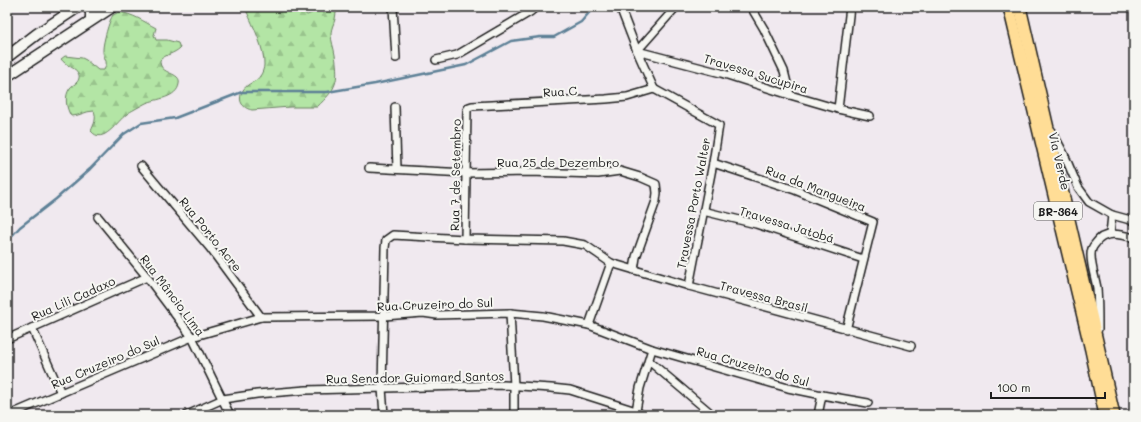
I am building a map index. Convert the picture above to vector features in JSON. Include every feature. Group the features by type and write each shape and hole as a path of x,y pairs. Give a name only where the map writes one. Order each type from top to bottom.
{"main road":[{"path":"7,57 37,34 78,7"},
{"path":"87,7 92,14 91,20"},
{"path":"7,76 52,48 112,7"},
{"name":"Via Verde","path":"1009,7 1091,350 1105,415"},
{"name":"Via Verde","path":"1020,7 1114,415"}],"street":[{"path":"393,7 396,58"},
{"path":"436,60 457,56 536,7"},
{"path":"620,7 654,90"},
{"path":"637,51 676,7"},
{"path":"751,7 764,29 784,71 790,95"},
{"path":"838,109 850,7"},
{"name":"Travessa Sucupira","path":"637,51 721,73 838,109 870,116"},
{"name":"Rua C","path":"467,110 472,106 620,98 654,90"},
{"name":"Travessa Porto Walter","path":"654,90 719,125 689,286"},
{"path":"395,107 397,169"},
{"name":"Rua 7 de Setembro","path":"465,239 467,110"},
{"path":"1046,120 1064,154 1078,187 1089,202 1112,215 1134,221"},
{"name":"Rua da Mangueira","path":"713,163 795,190 873,222 846,330"},
{"name":"Rua Porto Acre","path":"141,166 210,248 260,317"},
{"name":"Rua 25 de Dezembro","path":"369,168 466,173 529,172 598,174 620,171 640,177 656,184 657,193 656,201 636,257 634,270"},
{"name":"Travessa Jatobá","path":"703,211 756,224 864,259"},
{"path":"1112,215 1110,234 1118,234 1134,238"},
{"name":"Rua Mâncio Lima","path":"98,217 147,277 192,337 230,415"},
{"name":"Via Verde","path":"1098,347 1097,288 1091,254 1093,246 1097,240 1104,235 1110,234"},
{"name":"Travessa Brasil","path":"384,316 385,248 386,240 393,235 465,239 563,241 585,245 611,263 634,270 846,330 911,346"},
{"path":"589,324 611,263"},
{"name":"Rua Lili Cadaxo","path":"7,339 147,277"},
{"path":"510,312 514,415"},
{"name":"Rua Cruzeiro do Sul","path":"9,415 192,337 260,317 384,316 423,313 437,315 510,312 589,324 652,349 788,388 868,404"},
{"path":"384,316 382,388 384,415"},
{"path":"32,328 60,393"},
{"path":"639,413 640,388 652,349"},
{"path":"649,361 713,415"},
{"name":"Rua Senador Guiomard Santos","path":"187,415 223,399 257,394 382,388 504,385 570,390 639,413"},
{"path":"818,415 822,395"}],"green space":[{"path":"246,7 296,7 307,15 312,13 315,7 337,7 331,30 331,39 335,52 337,72 335,84 329,95 317,107 290,107 252,110 242,104 240,99 242,91 259,78 264,68 261,45"},
{"path":"119,12 133,16 156,28 154,35 156,40 167,40 178,43 180,48 160,60 163,69 177,77 179,84 177,89 170,95 145,104 128,113 110,131 100,136 91,131 95,119 94,111 74,116 71,116 69,113 66,102 68,91 78,81 79,75 77,71 61,59 65,56 82,58 98,70 104,70 106,67 103,52 105,37 111,18"}],"waterway":[{"path":"7,241 20,227 56,199 90,169 124,134 141,123 175,118 242,92 327,92 375,84 466,65 511,41 540,37 554,37 581,22 594,7"}]}
